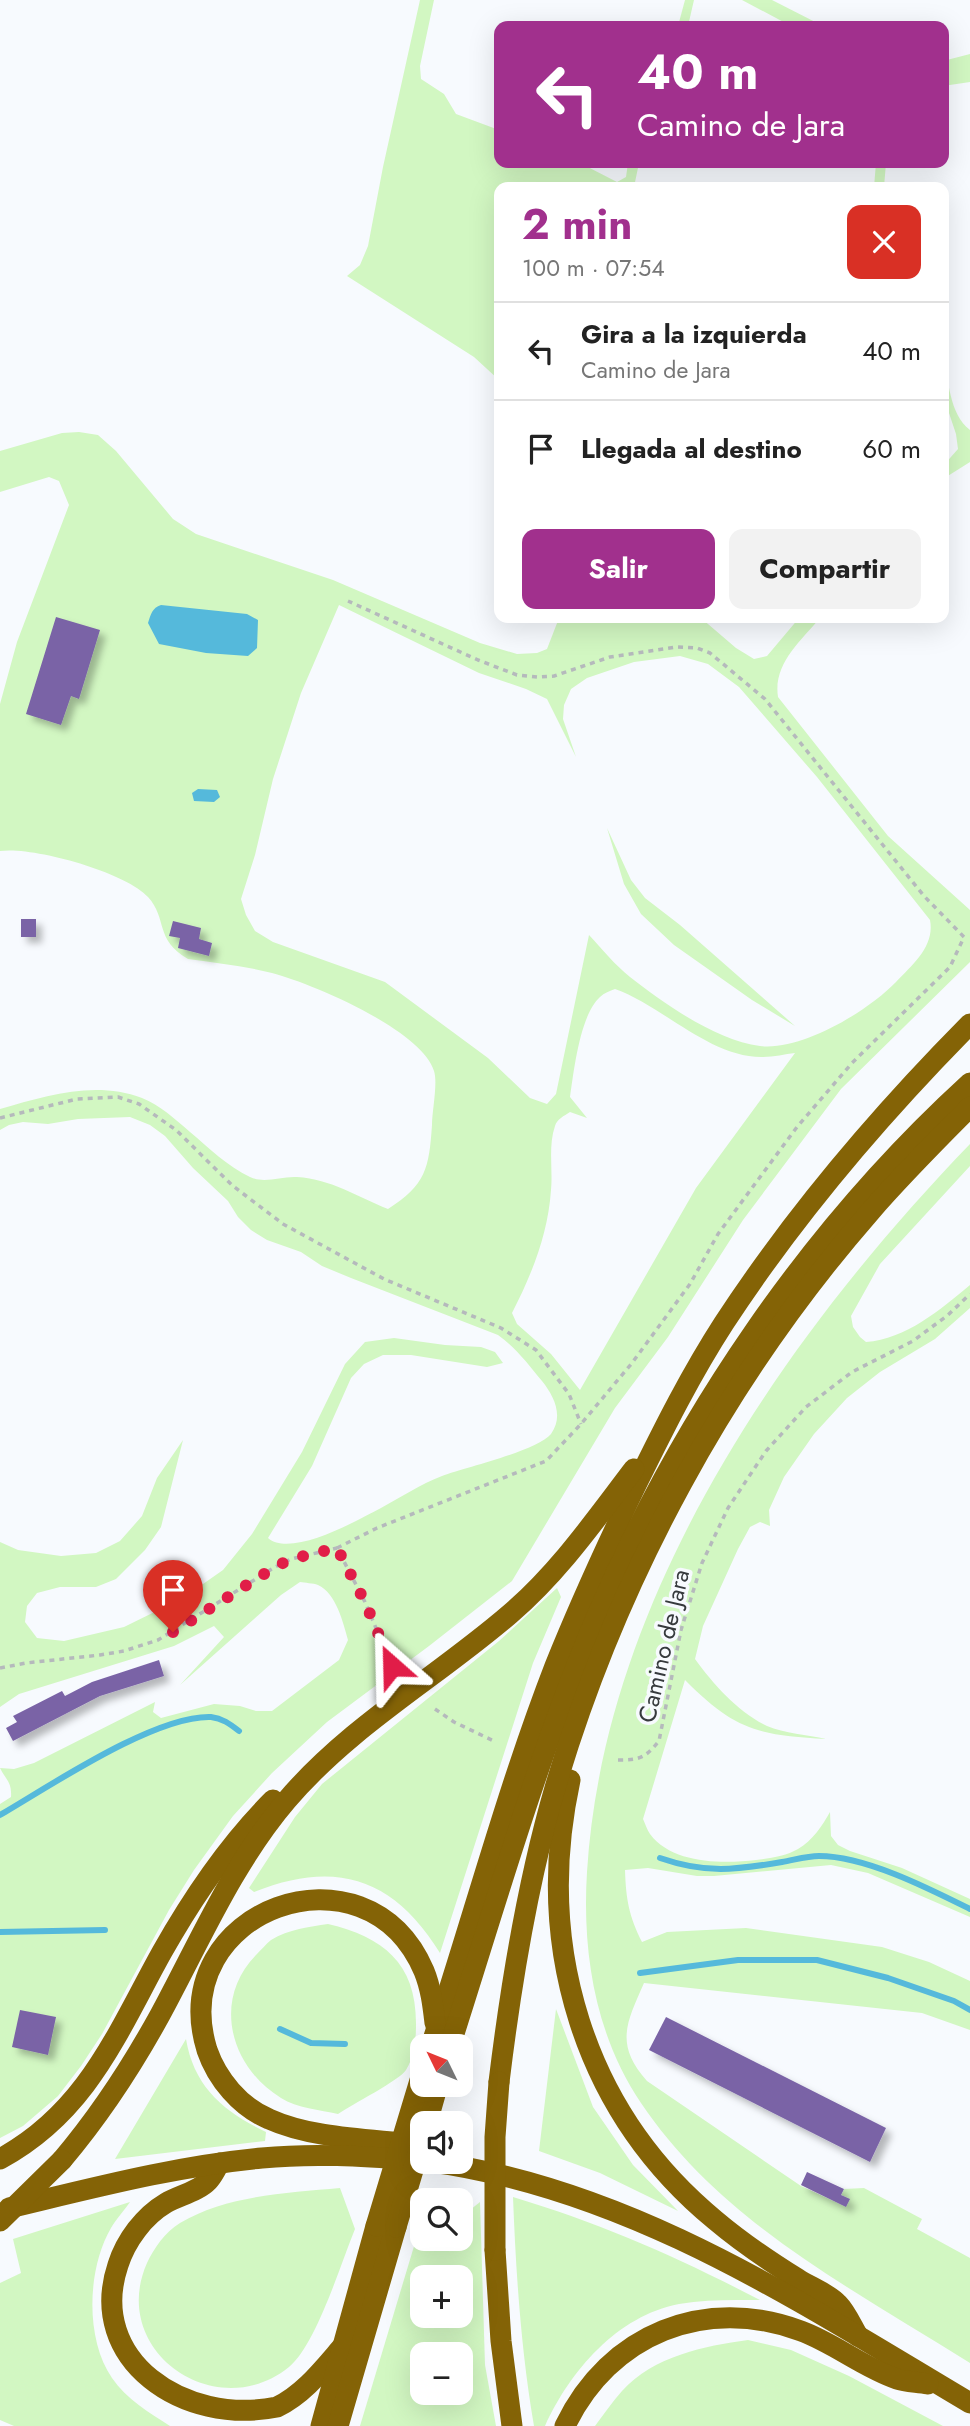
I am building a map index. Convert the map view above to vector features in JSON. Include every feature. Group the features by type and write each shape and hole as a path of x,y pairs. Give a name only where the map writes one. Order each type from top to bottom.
{"highway":[{"path":"441,2034 506,1805 555,1666 594,1575 681,1394 764,1263 850,1152 888,1108 970,1024"},
{"path":"442,2034 573,1676 642,1519 731,1367 810,1256 895,1157 970,1083"},
{"path":"512,2426 501,2341 495,2250 495,2137 499,2082 512,1984 530,1886 554,1789 583,1705 652,1542 692,1464 719,1419 788,1317 850,1236 906,1172 970,1107"},
{"path":"0,2221 62,2160 97,2117 128,2071 211,1918 285,1802 344,1744 494,1628 547,1580 663,1431"},
{"path":"583,1705 561,1836 560,1920 570,1993 593,2060 634,2134 669,2176 714,2219 743,2242 838,2304 858,2336"},
{"path":"0,2159 44,2130 84,2089 111,2048 163,1950 219,1863 266,1807 293,1784 311,1774"},
{"path":"410,2144 312,2132 286,2126 252,2110 227,2086 209,2057 202,2023 204,1989 217,1956 238,1930 252,1919 283,1904 317,1899 334,1900 367,1910 382,1919 407,1942 425,1974 438,2034"},
{"path":"338,2426 416,2097"},
{"path":"0,2210 135,2178 220,2163 296,2156 410,2160"},
{"path":"220,2163 207,2182 164,2204 149,2217 131,2238 118,2262 113,2280 112,2316 122,2351 131,2367 155,2393 178,2407 204,2416 241,2418 267,2411 291,2399 307,2386 343,2346"},
{"path":"473,2168 552,2188 633,2217 723,2260 970,2403"},
{"path":"321,2426 343,2346 410,2169"},
{"path":"565,2426 595,2377 625,2351 659,2332 716,2317 782,2325 823,2340 898,2379 939,2385"}],"path":[{"path":"0,1668 112,1653 158,1640 291,1559 337,1548 377,1528 546,1461 632,1363 690,1284 718,1234 790,1136 852,1063 950,967 964,937 923,896 765,699 710,653 696,648 676,647 610,657 554,676 517,675 348,601"},
{"path":"0,1118 77,1100 118,1097 139,1104 176,1130 233,1186 284,1224 384,1279 501,1328 536,1350 569,1394 581,1424"},
{"name":"Camino de Jara","path":"618,1760 637,1760 649,1754 659,1741 681,1630 702,1563 728,1508 766,1451 806,1407 852,1372 913,1341 948,1315 970,1294"},
{"path":"337,1548 365,1602 392,1666"},
{"path":"435,1709 474,1733 496,1742"}],"green space":[{"path":"420,0 434,0 420,66 421,79 444,94 456,114 494,128 494,168 590,168 617,182 494,182 494,375 474,357 347,276 360,265 368,246"},
{"path":"685,0 694,0 689,21 679,21"},
{"path":"742,0 772,0 813,21 782,21"},
{"path":"970,54 970,82 949,85 949,59"},
{"path":"627,168 638,168 635,182 617,182 626,177"},
{"path":"876,168 886,168 884,182 874,182"},
{"path":"949,386 958,415 970,430 970,462 949,475 949,459 958,449 949,413"},
{"path":"62,433 98,435 116,451 173,519 196,534 333,580 480,643 517,654 537,653 547,649 557,623 707,623 736,648 754,659 767,656 795,623 816,623 784,664 778,685 778,697 888,836 970,910 970,962 841,1089 743,1220 668,1337 615,1408 512,1581 327,1722 272,1773 233,1816 194,1870 169,1910 102,2034 81,2066 58,2096 23,2126 0,2138 0,1804 11,1797 11,1792 10,1784 0,1768 14,1769 34,1763 155,1702 153,1712 161,1718 214,1704 272,1711 339,1660 348,1640 330,1594 318,1585 300,1582 281,1595 180,1685 224,1637 214,1626 174,1646 19,1694 0,1707 0,1542 18,1550 61,1556 96,1553 120,1541 142,1516 157,1478 183,1440 161,1527 145,1550 116,1579 96,1587 60,1587 37,1593 27,1606 25,1622 37,1638 64,1641 124,1627 183,1598 223,1570 252,1534 302,1452 345,1364 365,1342 394,1338 481,1347 495,1352 503,1363 487,1367 411,1355 383,1355 364,1364 351,1378 312,1466 268,1538 278,1543 292,1544 324,1535 434,1479 531,1446 551,1434 557,1413 554,1400 542,1381 498,1335 351,1278 322,1266 301,1252 267,1240 251,1230 238,1217 228,1201 193,1168 165,1136 150,1125 130,1117 78,1119 48,1124 23,1122 0,1130 0,1109 70,1092 106,1090 124,1093 142,1098 161,1108 226,1162 250,1177 267,1180 309,1178 344,1189 388,1209 418,1183 427,1164 435,1076 425,1055 409,1040 363,1010 290,978 251,968 188,959 170,944 158,913 148,897 120,879 100,870 55,857 0,851 0,704 17,642 69,505 59,481 49,477 0,492 0,451","holes":["339,605 479,673 547,699 576,757 563,719 564,705 571,689 587,678 634,662 680,656 708,664 739,687 817,777 930,920 931,929 926,946 896,982 852,1016 814,1036 777,1046 760,1046 726,1037 674,1009 624,972 589,935 556,1094 547,1104 530,1098 488,1058 385,982 273,942 255,931 241,899 255,855 273,779 301,693","615,989 724,1049 763,1057 795,1053 696,1188 580,1390 551,1354 517,1324 512,1313 543,1238 551,1190 555,1126 570,1112 587,1118 570,1097 576,1058 587,1016 593,1005 607,992"]},
{"path":"607,828 631,880 645,898 680,925 795,1026 752,1000 674,945 641,914 624,884"},
{"path":"970,1144 970,1166 880,1264 851,1316 853,1327 866,1342 895,1335 922,1322 970,1285 970,1308 935,1339 880,1372 847,1398 814,1434 784,1477 769,1510 770,1526 760,1522 750,1527 738,1549 703,1626 695,1659 727,1697 756,1720 781,1730 826,1739 782,1735 748,1727 718,1710 685,1680 643,1819 650,1834 671,1851 699,1860 729,1862 767,1858 793,1851 813,1837 830,1812 831,1836 838,1845 902,1868 970,1899 970,1917 868,1873 831,1865 714,1876 648,1868 625,1870 629,1908 642,1942 667,1932 746,1928 882,1947 929,1962 970,1981 970,2030 922,2013 644,1983 629,2021 627,2044 630,2056 647,2081 801,2186 845,2206 849,2199 841,2195 844,2189 864,2188 922,2219 917,2229 970,2258 970,2363 791,2250 709,2183 673,2145 641,2103 612,2049 595,1992 586,1902 587,1872 601,1769 628,1669 667,1571 715,1477 772,1386 834,1300 901,1219"},
{"path":"557,1588 561,1597 533,1663 440,1953 422,1927 403,1907 383,1892 360,1882 337,1877 311,1877 254,1892 249,1888 295,1817 322,1784 499,1641"},
{"path":"328,1924 380,1945 403,1969 414,2002 416,2034 410,2034 410,2061 406,2070 338,2114 294,2104 263,2085 249,2069 233,2032 231,2012 234,1992 242,1973 269,1942 278,1936 306,1927"},
{"path":"556,2009 593,2107 633,2165 678,2211 600,2173 539,2151"},
{"path":"186,2039 196,2071 213,2096 237,2116 266,2132 265,2141 115,2159"},
{"path":"340,2188 355,2229 318,2323 309,2341 289,2367 260,2383 231,2388 202,2383 176,2370 156,2350 142,2325 139,2295 147,2263 170,2231 180,2223 217,2206 278,2194"},
{"path":"513,2197 639,2242 760,2300 679,2304 656,2310 635,2320 616,2333 582,2366 555,2405 545,2426 534,2426 520,2312"},
{"path":"130,2202 111,2228 97,2263 92,2304 93,2324 103,2362 118,2386 131,2399 170,2426 14,2426 0,2420 0,2283 21,2273 13,2239"},
{"path":"480,2202 485,2365 496,2426 360,2426 413,2251 473,2251 473,2208"},
{"path":"748,2340 791,2350 849,2376 943,2426 595,2426 622,2391 649,2369 697,2350"}],"water":[{"path":"161,605 247,614 258,620 257,648 248,656 206,653 159,644 148,623 151,614"},
{"path":"198,789 217,790 220,797 214,802 194,801 192,793"}],"building":[{"path":"56,617 100,630 79,699 71,696 61,725 26,714"},
{"path":"21,919 36,919 36,937 21,937"},
{"path":"173,921 201,928 199,939 212,943 209,956 178,948 180,938 169,936"},
{"path":"159,1660 164,1676 100,1696 13,1741 6,1728 17,1722 13,1716 62,1691 65,1696 92,1682"},
{"path":"20,2010 56,2017 48,2055 12,2047"},
{"path":"666,2017 886,2128 870,2162 649,2050"},
{"path":"807,2172 844,2189 841,2195 850,2199 846,2207 801,2185"}],"waterway":[{"path":"0,1815 103,1754 161,1727 188,1719 211,1717 222,1720 239,1731"},
{"path":"660,1858 692,1867 721,1869 814,1856 837,1857 876,1867 970,1909"},
{"path":"0,1932 105,1930"},
{"path":"640,1973 738,1960 817,1960 888,1978 954,2001 970,2010"},
{"path":"280,2029 311,2043 345,2044"}],"route":[{"path":"173,1632 275,1567 291,1559 337,1548 365,1602 392,1666"}]}
